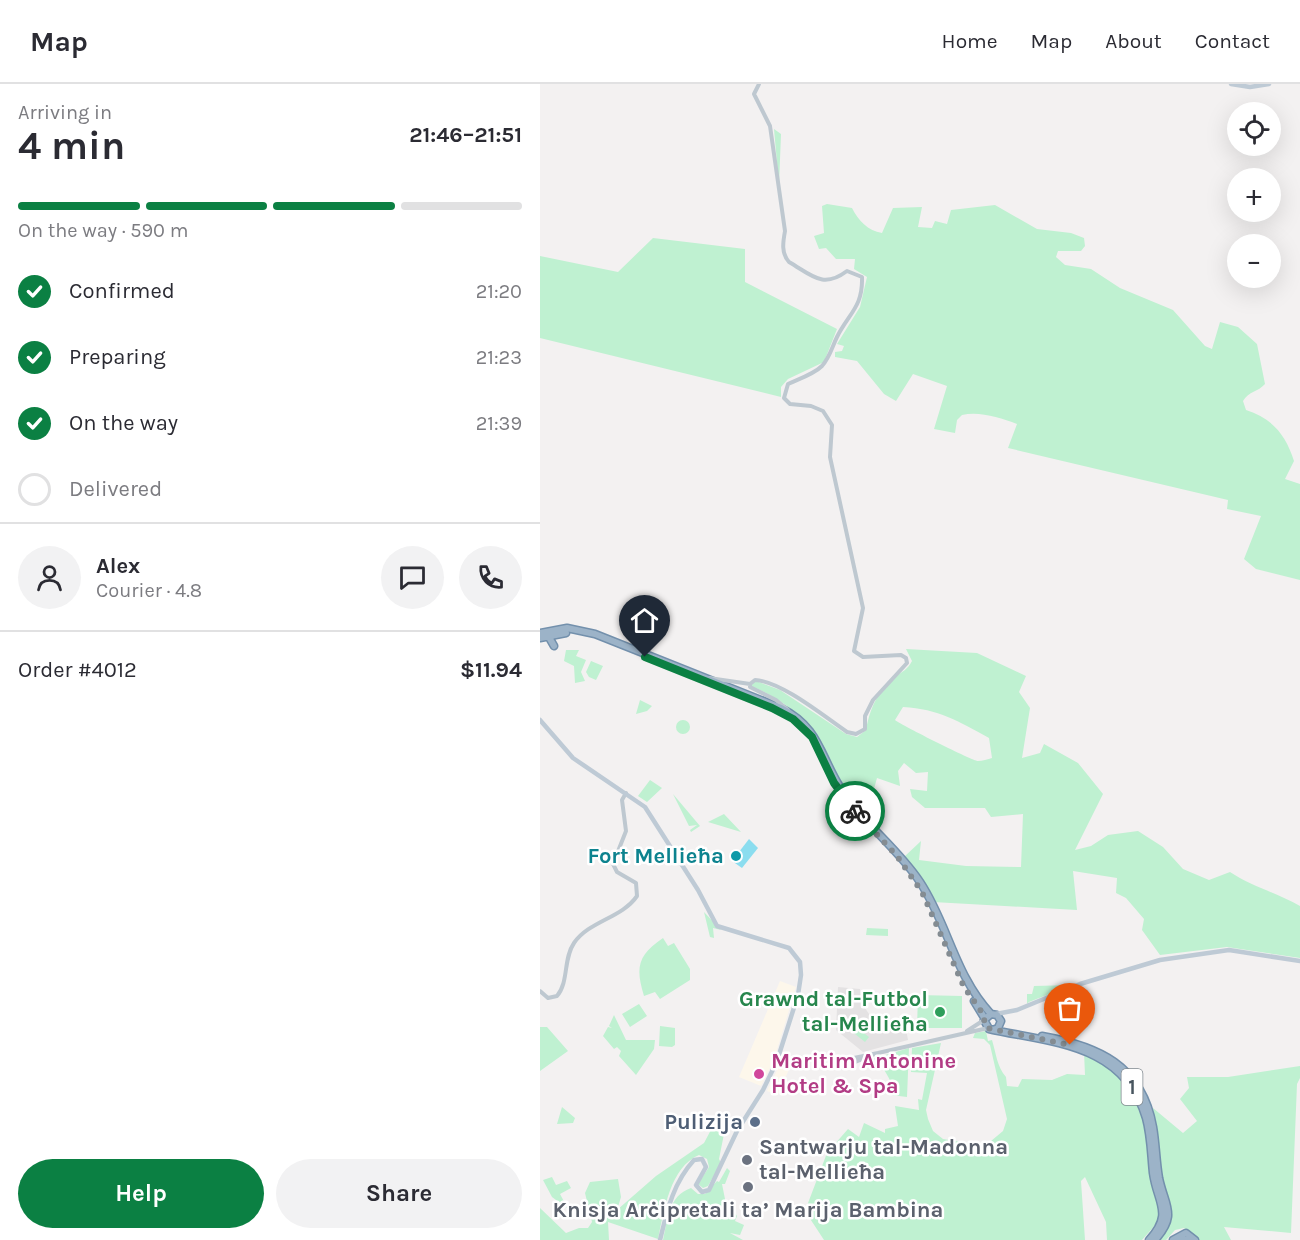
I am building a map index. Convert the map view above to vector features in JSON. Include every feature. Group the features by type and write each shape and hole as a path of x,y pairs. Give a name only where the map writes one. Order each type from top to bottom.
{"highway":[{"path":"540,633 567,628 595,634 790,713 818,741 840,788 920,882 968,985 1000,1021 998,1028 990,1029 964,987 922,892 897,856 840,793 819,748 803,727 772,708 606,642 580,634 553,634 540,638"},
{"path":"553,634 550,639 554,646"},
{"path":"985,1019 993,1014"},
{"name":"1","path":"1000,1021 1012,1030 1071,1041 1095,1050 1118,1064 1135,1083 1150,1116 1158,1175 1170,1215 1166,1227 1155,1240"},
{"name":"1","path":"990,1029 1082,1049 1110,1063 1132,1087 1146,1118 1154,1176 1164,1211 1161,1225 1149,1240"},
{"path":"1173,1240 1186,1233 1195,1240"},
{"path":"1179,1240 1189,1240"}],"main road":[{"path":"1231,84 1250,87 1269,84"},
{"path":"540,720 573,758 645,807 660,827 717,926 789,948 800,962 798,995 777,1061 764,1090 735,1137 710,1189 704,1192 698,1189 696,1184 705,1168 705,1162 700,1158 692,1162 671,1198 660,1240"},
{"path":"993,1014 1008,1012 1080,984 1160,960 1229,950 1300,961"},
{"path":"1000,1021 1008,1012"}],"street":[{"path":"706,678 750,684 758,680 774,685 848,732 861,734 865,729 865,716 873,700 907,663 906,658 901,655 863,657 854,651 863,608 830,457 832,425 823,411 811,406 790,404 784,398 788,384 821,367 829,356 838,335 858,307 863,290 862,277 847,271 835,280 825,281 785,258 783,244 785,231 771,126 755,101 754,94 759,84"},
{"path":"750,684 750,687 777,700 790,713"},
{"path":"540,991 548,998 556,996 562,989 574,944 588,929 631,903 637,896 636,884 617,872 613,864 626,831 622,803 626,793"},
{"path":"964,1034 985,1019"},
{"path":"878,1053 838,1068 833,1063 837,1057 878,1053 990,1029"},
{"path":"843,1058 844,1065"}],"shaded area":[{"path":"780,981 796,987 774,1060 761,1086 739,1077"},
{"path":"838,987 860,989 861,1002 869,1014 880,1025 906,1029 908,1040 863,1052 836,1030"},
{"path":"780,1064 790,1067 778,1095 767,1091"}],"green space":[{"path":"774,129 781,134 779,185"},
{"path":"827,204 852,208 864,224 882,233 893,208 922,207 918,227 932,228 935,221 947,224 951,210 995,205 1037,229 1071,233 1084,238 1085,246 1081,251 1058,251 1056,257 1065,265 1091,269 1120,288 1173,310 1205,346 1212,349 1220,322 1238,327 1257,344 1265,384 1245,398 1243,401 1246,410 1255,413 1277,429 1287,443 1294,461 1285,479 1300,484 1300,580 1256,569 1244,559 1261,516 1227,509 1228,500 1008,448 1017,424 990,416 962,415 957,420 955,433 934,429 947,386 913,374 896,401 884,394 857,361 835,357 835,352 842,351 844,346 837,344 860,307 867,277 854,269 855,259 836,259 826,248 819,249 814,236 824,233 822,206"},
{"path":"653,238 745,249 745,282 837,329 824,362 788,379 781,387 781,397 540,338 540,256 618,272"},
{"path":"906,649 977,653 1026,676 1019,692 1030,708 1022,758 1040,753 1044,744 1078,763 1103,794 1075,850 1091,846 1108,835 1138,831 1163,847 1183,869 1209,880 1230,872 1291,901 1300,906 1300,958 1227,947 1160,955 1142,930 1144,919 1126,898 1116,893 1117,878 1073,871 1077,910 933,902 904,857 921,841 919,860 966,866 1021,867 1023,814 991,817 985,808 925,808 912,797 910,789 927,791 928,772 916,773 904,763 898,771 900,786 877,778 874,789 869,794 852,795 837,775 818,738 805,722 770,695 751,686 751,683 756,681 780,690 846,734 857,737 866,730 872,708 879,694 912,661","holes":["903,707 916,708 948,717 989,738 992,758 980,761 973,759 895,720"]},
{"path":"566,650 579,650 576,656 586,660 581,672 585,681 575,683 574,666 564,661"},
{"path":"591,661 603,666 596,680 589,677 586,672"},
{"path":"640,700 652,706 647,711 636,714"},
{"path":"683,720 688,722 690,727 688,732 683,734 678,732 676,727 678,722"},
{"path":"650,780 662,788 647,802 638,796"},
{"path":"673,794 700,826 691,832 690,830 697,825 689,826"},
{"path":"724,814 741,832 708,822"},
{"path":"704,912 721,930 713,928 714,938 710,937"},
{"path":"867,928 888,929 888,936 866,935"},
{"path":"663,938 668,946 674,943 690,969 690,980 660,999 655,992 644,996 639,969 648,950"},
{"path":"1072,985 1027,1004 1027,994 1032,994 1034,986"},
{"name":"Grawnd tal-Futbol tal-Mellieħa","path":"918,995 962,996 962,1028 917,1028"},
{"path":"639,1004 647,1016 630,1027 622,1014"},
{"path":"614,1015 626,1040 655,1040 654,1049 636,1075 619,1056 621,1051 617,1047 614,1049 603,1036 608,1027 612,1028 609,1026"},
{"path":"849,1021 869,1037 865,1042 845,1026"},
{"path":"660,1026 675,1028 675,1045 672,1047 659,1046"},
{"path":"540,1027 547,1027 568,1051 540,1071"},
{"path":"986,1031 988,1041 992,1040 999,1064 1006,1077 1007,1086 1018,1087 1022,1079 1052,1080 1067,1074 1085,1075 1084,1052 1112,1068 1125,1082 1143,1115 1153,1153 1161,1210 1154,1226 1142,1240 1107,1240 1106,1222 1085,1177 1081,1181 1085,1240 824,1240 805,1211 827,1153 848,1129 859,1137 864,1123 885,1133 885,1129 898,1126 895,1106 919,1110 918,1099 922,1100 927,1073 911,1072 912,1048 941,1043 926,1110 933,1131 943,1139 985,1146 1003,1131 1007,1119 990,1045 984,1039 973,1038 975,1033"},
{"path":"909,1048 907,1097 891,1095 893,1086 889,1078 882,1067 872,1059"},
{"path":"1300,1066 1300,1078 1297,1084 1291,1233 1224,1227 1231,1240 1197,1240 1184,1228 1175,1230 1166,1240 1155,1240 1165,1197 1153,1108 1183,1133 1197,1121 1180,1099 1189,1088 1187,1077 1228,1077"},
{"path":"562,1107 575,1118 573,1123 557,1124"},
{"path":"712,1128 724,1134 719,1159 721,1163 708,1186 703,1188 698,1184 709,1167 707,1159 699,1155 681,1169 670,1191 658,1239 608,1222 609,1240 540,1240 540,1208 566,1233 579,1228 588,1228 592,1222 585,1193 590,1182 618,1179 621,1197 617,1210 656,1176 704,1143"},
{"path":"727,1168 730,1171 725,1184 722,1184 727,1209 730,1206 737,1216 735,1221 744,1225 740,1235 730,1233 743,1240 663,1240 673,1202 691,1188 698,1194 705,1194 717,1181 719,1182"},
{"path":"552,1177 556,1185 567,1181 571,1188 560,1194 568,1209 552,1197 543,1180"}],"water":[{"path":"749,839 758,848 742,868 732,861"}],"way so far":[{"path":"855,811 897,856 922,892 964,987 985,1018 985,1026 991,1030 1017,1036 1070,1045"}],"place":[{"name":"Fort Mellieħa","path":"736,856"},
{"name":"Grawnd tal-Futbol tal-Mellieħa","path":"940,1012"},
{"name":"Maritim Antonine Hotel & Spa","path":"759,1074"},
{"name":"Pulizija","path":"755,1122"},
{"name":"Santwarju tal-Madonna tal-Mellieħa","path":"747,1160"},
{"name":"Knisja Arċipretali ta’ Marija Bambina","path":"748,1187"}],"route":[{"path":"645,657 772,708 793,719 812,737 834,783 855,811"}]}
